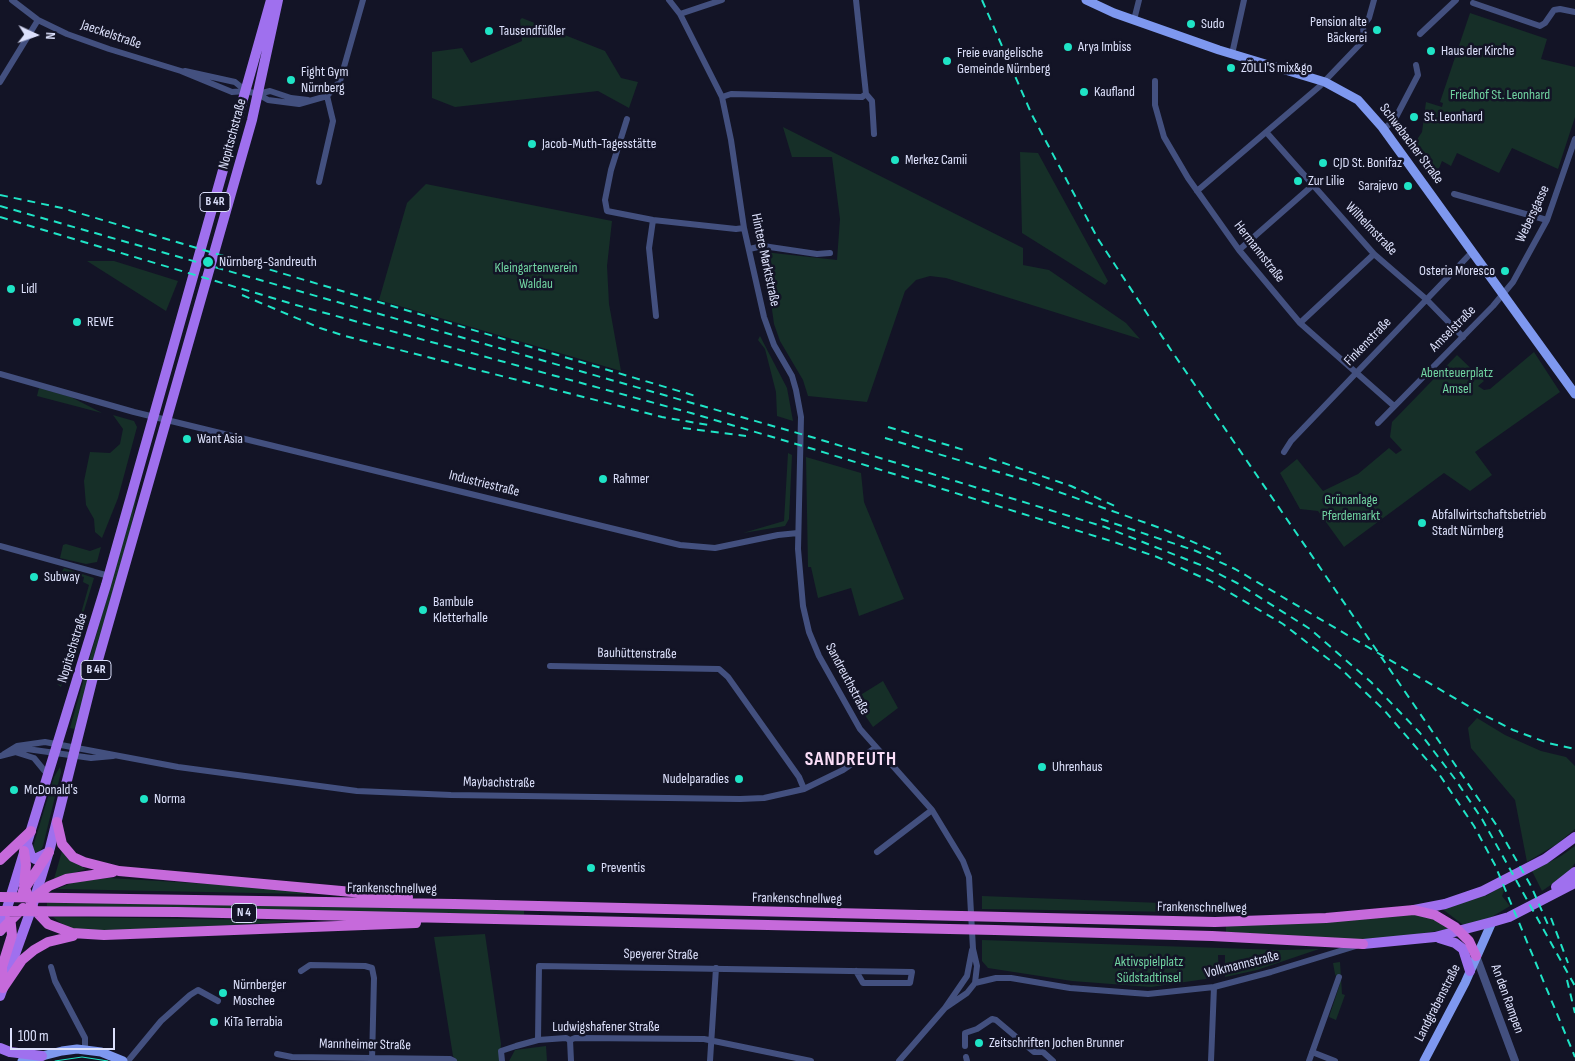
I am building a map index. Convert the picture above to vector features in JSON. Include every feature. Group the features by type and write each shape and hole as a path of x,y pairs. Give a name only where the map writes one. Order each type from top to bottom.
{"highway":[{"path":"57,822 62,844 73,857 84,862 119,871 482,904"},
{"path":"0,860 31,831"},
{"path":"23,887 26,847"},
{"path":"5,920 23,887 49,852"},
{"path":"5,920 37,895 74,877 119,871"},
{"path":"23,887 37,895 45,922 60,930 79,934"},
{"path":"0,892 5,920 12,939 1,963 1,992"},
{"name":"Frankenschnellweg","path":"0,897 482,904 1215,922 1326,918 1414,910"},
{"path":"1414,910 1439,917 1461,931 1472,944 1476,956"},
{"path":"1,992 22,960 34,950 48,942 79,934 327,927 488,918"},
{"name":"Frankenschnellweg","path":"5,920 488,918 1212,936 1363,944"}],"main road":[{"name":"Nopitschstraße","path":"26,847 108,576 271,0"},
{"name":"Nopitschstraße","path":"37,895 74,752 258,94 278,0"},
{"name":"Schwabacher Straße","path":"1086,0 1134,20 1232,54 1325,82 1340,88 1358,100 1384,129 1575,394"},
{"path":"136,479 142,478 148,486"},
{"name":"Frankenschnellweg","path":"1414,910 1445,904 1483,891 1540,862 1575,837"},
{"path":"26,847 34,859 49,852"},
{"path":"1492,922 1501,914 1559,885 1575,872"},
{"path":"1492,922 1509,916 1575,883"},
{"name":"B 4R","path":"1,992 37,895"},
{"name":"Frankenschnellweg","path":"1363,944 1435,937 1492,922"},
{"name":"An den Rampen","path":"1476,956 1492,922"},
{"path":"1435,937 1452,941 1461,946 1466,955 1470,970"},
{"name":"Landgrabenstraße","path":"1424,1061 1476,956"},
{"path":"0,1048 13,1053 26,1052 42,1056"},
{"path":"22,1061 68,1050 85,1049 106,1053 123,1061"}],"street":[{"name":"Jaeckelstraße","path":"12,0 38,20 67,34 181,71 232,92 246,91 258,94 270,91 291,98 316,100 327,96"},
{"path":"319,182 333,121 327,96 344,74 363,0"},
{"name":"Hintere Marktstraße","path":"669,0 680,14 722,97 732,140 744,228 767,328 796,390 800,417 798,534"},
{"path":"680,14 722,0"},
{"path":"856,0 866,94 872,101 874,134"},
{"path":"1134,20 1139,0"},
{"path":"1232,54 1244,0"},
{"path":"1197,191 1325,82 1364,40 1363,26 1369,18 1374,0"},
{"path":"1420,34 1456,0"},
{"path":"1473,4 1540,26 1546,23 1554,10 1560,9 1575,12"},
{"path":"0,82 38,20"},
{"path":"1384,129 1395,119 1418,75 1416,65"},
{"name":"Hermannstraße","path":"1155,82 1155,105 1164,137 1197,191 1239,250 1300,323 1394,406"},
{"path":"722,97 731,94 862,98 866,94"},
{"path":"627,119 611,170 605,205 607,211 613,214 653,220 736,229 744,228"},
{"name":"Wilhelmstraße","path":"1267,133 1374,254 1426,299 1463,337"},
{"name":"Webersgasse","path":"1504,295 1516,278 1547,220 1575,139"},
{"path":"1239,250 1313,185"},
{"path":"1454,194 1547,220"},
{"path":"653,220 648,248 656,316"},
{"path":"749,249 763,246 817,254 830,253"},
{"name":"Finkenstraße","path":"1284,452 1291,441 1473,251"},
{"path":"1300,323 1374,254"},
{"name":"Amselstraße","path":"1378,423 1504,295"},
{"path":"0,374 109,406 167,419"},
{"name":"Industriestraße","path":"167,419 680,545 715,548 778,535 798,534"},
{"name":"Sandreuthstraße","path":"798,534 803,606 809,632 829,674 860,729 932,810 970,877 973,949 977,966 975,983"},
{"path":"0,546 108,576"},
{"name":"Bauhüttenstraße","path":"550,666 709,667 722,671 799,777 804,789"},
{"path":"2,755 13,747 33,742 57,749"},
{"name":"Maybachstraße","path":"57,749 106,758 113,756 357,791 451,795 740,799 764,798 804,789 843,770 875,748"},
{"path":"2,755 12,751 27,749 57,749"},
{"path":"12,751 34,758 48,775"},
{"path":"877,852 932,810"},
{"name":"Volkmannstraße","path":"975,983 996,978 1011,978 1070,988 1148,994 1214,987 1363,944"},
{"name":"Sandreuthstraße","path":"967,976 969,959 973,949"},
{"name":"An den Rampen","path":"1476,956 1515,1061"},
{"path":"302,971 310,965 365,966 372,968 374,978 372,1060"},
{"name":"Speyerer Straße","path":"538,1040 539,966 716,968 912,972 910,984 863,982 856,971"},
{"path":"51,967 55,981 84,1037 85,1049"},
{"path":"710,1061 716,968"},
{"path":"898,1061 944,1008 967,976 975,983 967,993 944,1008"},
{"path":"1309,1061 1339,977"},
{"path":"1211,1061 1214,987"},
{"path":"128,1061 160,1021 190,995 198,990 218,1001"},
{"path":"965,1046 965,1034 992,1019 1001,1024 1034,1052 1043,1052 1053,1061"},
{"name":"Ludwigshafener Straße","path":"502,1061 501,1051 538,1040 566,1038 570,1040 575,1038 712,1041 756,1048 811,1061"},
{"path":"570,1040 571,1061"},
{"path":"1312,1052 1336,1061"},
{"name":"Mannheimer Straße","path":"277,1054 292,1057 372,1060 454,1060"}],"green space":[{"name":"Friedhof St. Leonhard","path":"1470,13 1547,39 1541,59 1575,67 1575,117 1558,169 1512,148 1499,173 1457,153 1451,166 1442,161 1435,178 1410,150 1422,132 1426,102 1442,107 1443,103 1440,102"},
{"path":"522,18 605,51 621,78 638,82 629,108 598,91 455,107 432,98 432,52 462,48 471,63 522,41 520,20"},
{"path":"783,127 1023,248 1023,265 1049,270 1126,323 1140,339 946,278 930,276 916,280 905,291 867,402 808,396 803,380 780,341 774,324 764,252 837,260 840,219 832,157 792,157"},
{"path":"1020,152 1038,153 1108,281 1105,285 1022,233"},
{"name":"Kleingartenverein Waldau","path":"426,184 612,221 607,266 609,304 621,371 379,300 407,203"},
{"path":"87,261 114,261 178,281 166,311"},
{"path":"760,336 787,388 793,421 777,416 776,392 765,349 758,340"},
{"name":"Grünanlage Pferdemarkt","path":"1534,352 1560,392 1475,452 1492,475 1470,491 1444,473 1344,547 1318,511 1300,509 1280,473 1297,459 1323,491 1358,474 1389,448 1396,454 1402,450 1390,437 1392,422 1457,355 1484,381 1478,386 1484,390 1490,389"},
{"path":"39,388 71,397 102,413 37,396"},
{"path":"113,415 134,421 137,427 118,498 102,538 95,532 94,519 86,505 84,481 90,452 110,453 120,444 123,429"},
{"path":"788,453 792,455 789,519 785,526 743,533 784,521"},
{"path":"806,457 861,473 864,502 904,599 859,616 851,588 818,598 811,567 808,567"},
{"path":"140,480 131,527 75,729 70,728"},
{"path":"66,544 90,551 101,547 97,562 86,564 60,558 63,545"},
{"path":"64,568 94,578 61,687 57,684 61,685 89,585 83,582 84,577 64,571 63,576 60,575"},
{"path":"883,681 898,708 873,727 854,699"},
{"path":"1477,718 1505,735 1541,751 1566,757 1575,766 1575,829 1557,844 1527,862 1515,800 1471,748 1468,728"},
{"path":"60,767 61,772 43,846 38,856 32,850 54,777"},
{"path":"1575,846 1575,863 1568,873 1542,891 1532,871 1561,856"},
{"path":"62,851 68,859 86,869 54,879"},
{"path":"109,878 306,891 306,894 57,889 74,882"},
{"path":"1502,886 1504,891 1502,896 1510,906 1490,918 1468,925 1462,924 1441,908 1483,894 1486,896"},
{"path":"982,896 1187,904 1187,907 1186,912 982,909"},
{"path":"47,901 524,910 524,915 47,906"},
{"path":"1411,914 1431,917 1449,929 1388,939 1327,939 1226,932 1226,926 1323,922"},
{"path":"53,917 307,921 132,930 77,930 61,926 62,924"},
{"path":"485,934 501,1044 500,1061 457,1061 453,1056 434,937"},
{"name":"Aktivspielplatz Südstadtinsel","path":"982,940 1281,950 1319,949 1257,970 1225,977 1225,955 1218,955 1219,977 1151,987 1072,981 988,968 982,961"},
{"path":"1340,962 1342,994 1345,995 1336,1020 1329,1017 1340,984 1335,974 1333,963"},
{"path":"546,1046 547,1061 509,1061 515,1050"}],"tram line":[{"path":"55,1061 82,1057 108,1061"}],"railway":[{"path":"982,0 1032,115 1098,239 1171,350 1497,826 1531,886 1549,927"},
{"path":"0,195 62,208 699,397"},
{"path":"0,206 815,438 1105,527 1203,566 1237,583 1310,629 1371,682 1420,733 1482,819 1575,986"},
{"path":"0,217 296,305 691,413 813,449 1114,542 1157,557 1210,581 1283,624 1340,668 1384,710 1439,774 1474,826 1495,865 1575,1057"},
{"path":"242,295 320,328 345,336 662,417 708,425"},
{"path":"888,427 964,450"},
{"path":"683,428 746,436"},
{"path":"885,438 1025,480 1163,529 1221,554"},
{"path":"989,458 1071,486 1117,507"},
{"path":"1101,519 1196,551 1235,569 1480,713 1513,730 1548,743 1575,749"},
{"path":"1551,918 1568,963"},
{"path":"1567,980 1575,1013"}],"place":[{"name":"Sudo","path":"1191,24"},
{"name":"Pension alte Bäckerei","path":"1377,30"},
{"name":"Tausendfüßler","path":"489,31"},
{"name":"Arya Imbiss","path":"1068,47"},
{"name":"Haus der Kirche","path":"1431,51"},
{"name":"Freie evangelische Gemeinde Nürnberg","path":"947,61"},
{"name":"ZÖLLI'S mix&go","path":"1231,68"},
{"name":"Fight Gym Nürnberg","path":"291,80"},
{"name":"Kaufland","path":"1084,92"},
{"name":"St. Leonhard","path":"1414,117"},
{"name":"Jacob-Muth-Tagesstätte","path":"532,144"},
{"name":"Merkez Camii","path":"895,160"},
{"name":"CJD St. Bonifaz","path":"1323,163"},
{"name":"Zur Lilie","path":"1298,181"},
{"name":"Sarajevo","path":"1408,186"},
{"name":"Nürnberg-Sandreuth","path":"208,262"},
{"name":"Osteria Moresco","path":"1505,271"},
{"name":"Lidl","path":"11,289"},
{"name":"REWE","path":"77,322"},
{"name":"Want Asia","path":"187,439"},
{"name":"Rahmer","path":"603,479"},
{"name":"Abfallwirtschaftsbetrieb Stadt Nürnberg","path":"1422,523"},
{"name":"Subway","path":"34,577"},
{"name":"Bambule Kletterhalle","path":"423,610"},
{"name":"Uhrenhaus","path":"1042,767"},
{"name":"Nudelparadies","path":"739,779"},
{"name":"McDonald's","path":"14,790"},
{"name":"Norma","path":"144,799"},
{"name":"Preventis","path":"591,868"},
{"name":"Nürnberger Moschee","path":"223,993"},
{"name":"KiTa Terrabia","path":"214,1022"},
{"name":"Zeitschriften Jochen Brunner","path":"979,1043"}],"district":[{"name":"SANDREUTH","path":"851,760"}],"park label":[{"name":"Abenteuerplatz Amsel","path":"1457,382"}]}
